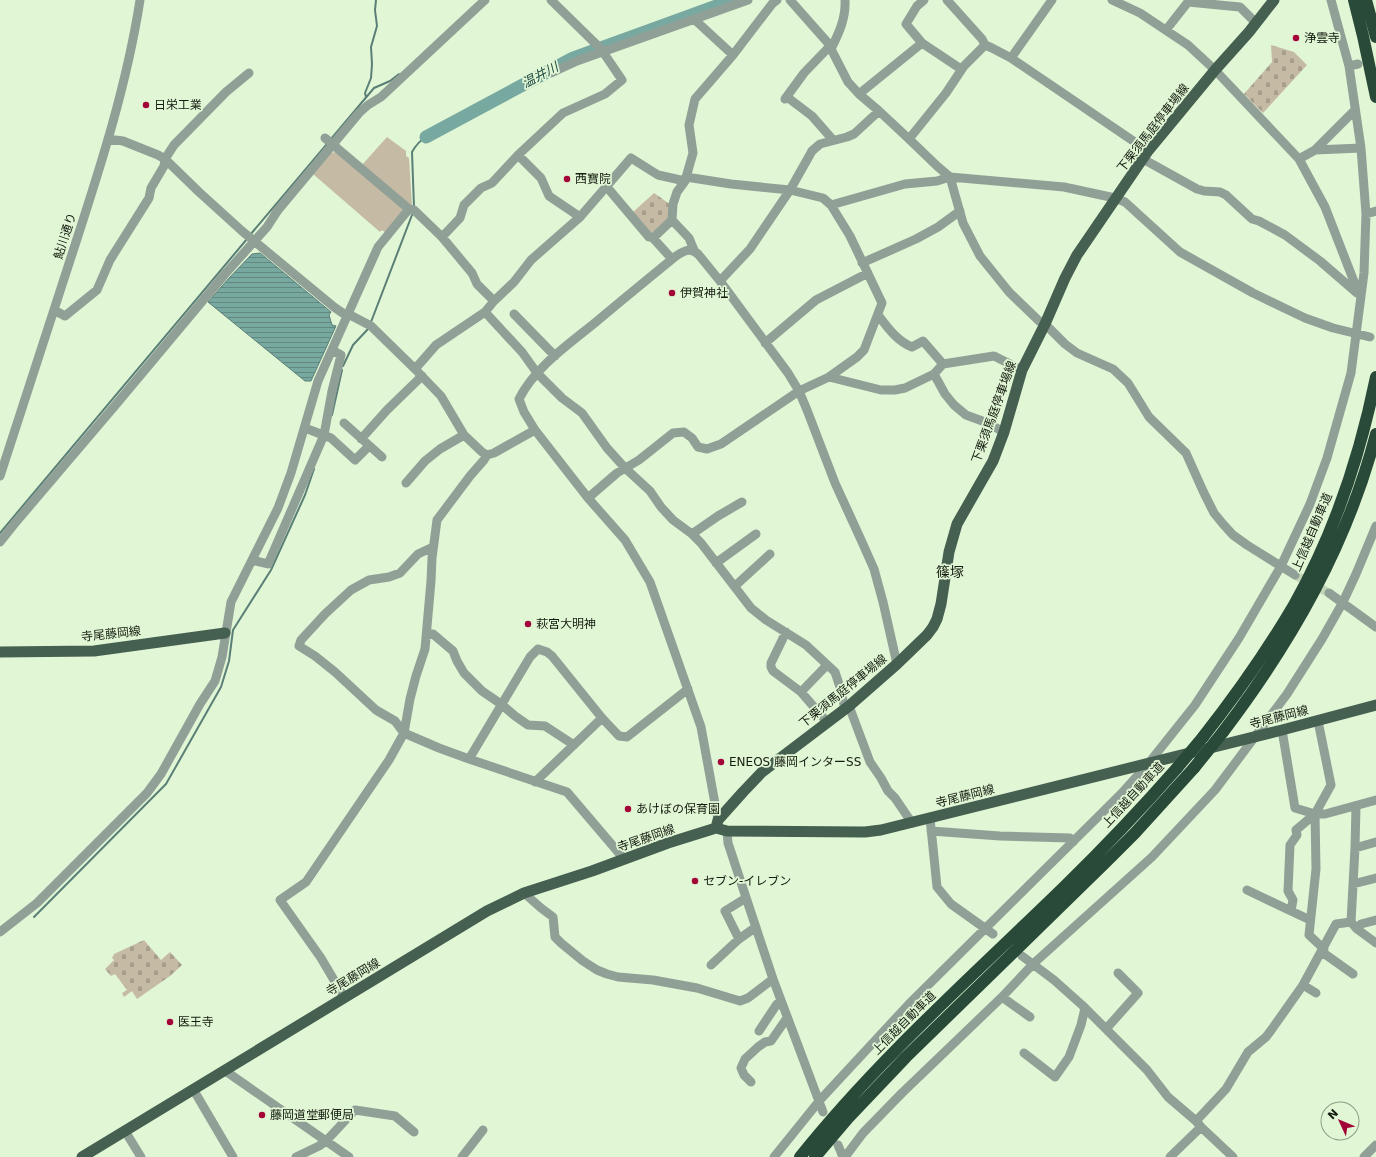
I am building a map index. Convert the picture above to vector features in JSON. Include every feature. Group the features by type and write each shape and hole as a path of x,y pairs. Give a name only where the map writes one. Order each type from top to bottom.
{"highway":[{"path":"1354,0 1376,97"},
{"path":"1366,0 1376,37"},
{"name":"上信越自動車道","path":"800,1157 838,1111 894,1051 1098,854 1177,768 1222,713 1258,663 1294,604 1310,574 1338,511 1350,477 1369,410 1376,377"},
{"path":"815,1157 848,1118 906,1057 1135,833 1194,768 1223,732 1246,702 1287,642 1322,579 1350,515 1376,434"}],"main road":[{"name":"下栗須馬庭停車場線","path":"717,824 743,792 762,772 847,707 927,636 937,619 941,604 949,552 957,524 992,461 1004,432 1022,370 1077,255 1146,155 1274,0"},
{"name":"寺尾藤岡線","path":"0,652 94,651 225,633"},
{"name":"寺尾藤岡線","path":"82,1157 487,911 524,893 624,859 717,824 727,831 864,832 881,830 1148,764 1376,705"}],"street":[{"name":"鮎川通り","path":"0,476 108,139 121,93 136,26 140,0"},
{"path":"0,542 253,240 267,227 329,141 363,109 381,97 485,0"},
{"path":"442,237 460,218 464,205 481,188 492,183 518,155 563,113 605,94 622,80 605,52 551,0"},
{"path":"551,73 577,61 748,0"},
{"path":"653,238 672,220 673,204 677,192 685,179 692,153 689,126 695,99 733,55 772,4 777,0"},
{"path":"790,0 831,47 848,82 858,94 879,111 950,177 963,223 980,256 1009,292 1065,344 1077,352 1113,369 1128,383 1150,416 1186,453 1214,513 1233,535 1295,575"},
{"path":"833,140 812,116 786,98 804,73 831,47 840,31 844,16 845,0"},
{"path":"924,0 917,6 906,24 922,43 962,69"},
{"path":"947,0 982,39 985,45 1011,58 1146,155 1197,189 1220,192 1226,195 1252,219 1285,235 1320,261 1361,297"},
{"path":"1011,58 1052,0"},
{"path":"1112,0 1140,13 1188,45 1215,70 1299,159 1325,207 1361,297"},
{"path":"774,1157 820,1100 909,1004 989,931 1148,764 1199,698 1239,638 1281,566 1310,504 1327,458 1351,373 1364,273 1366,214 1361,148 1349,66 1331,0"},
{"path":"1166,30 1188,2 1240,6 1256,23"},
{"path":"695,20 733,55"},
{"path":"858,94 922,43"},
{"path":"909,139 946,93 962,69 985,45"},
{"path":"1349,66 1358,64"},
{"path":"54,310 66,316 97,290 110,260 149,198 151,188 164,166 165,159 174,145 226,92 249,73"},
{"path":"1299,159 1315,150 1355,110"},
{"path":"720,281 750,249 790,190 812,150 820,144 854,134 879,111"},
{"path":"108,139 123,141 165,159 198,192 253,240 347,316 352,316 371,326 441,396 464,435 487,455"},
{"path":"329,141 409,209 414,210 442,237 472,273 477,284 494,301"},
{"path":"1315,150 1361,148"},
{"path":"518,155 540,178 549,196 580,217"},
{"path":"361,439 388,410 418,373 436,345 485,312 514,282 531,260 580,217 631,158 658,175 790,190 823,198 830,205 850,236 882,303 864,350 829,377 799,391 721,444 707,449 698,447 692,438 684,432 674,433 639,460 617,473 588,498"},
{"path":"830,205 905,184 937,181 950,177 1064,187 1115,198 1125,202 1180,252 1253,293 1305,318 1333,328 1370,337"},
{"path":"606,186 649,237 653,238 672,259"},
{"path":"0,932 37,903 147,793 161,774 196,711 215,681 222,657 231,602 278,508 291,473 318,381 378,247 409,209"},
{"path":"862,263 916,239 938,227 960,211"},
{"path":"1366,214 1376,211"},
{"path":"672,220 689,238 694,250 720,281 788,373 799,391 835,483 874,570 897,664"},
{"path":"694,250 688,249 672,259 556,356 537,373 525,387 519,399 524,412 535,430 588,498 625,540 650,582 701,728 717,824"},
{"path":"765,343 816,300 868,273"},
{"path":"485,312 522,352 537,373 562,398 582,413 607,448 625,468 650,491 661,507 673,520 700,542 751,608 766,620 806,645 835,672 847,707 870,762 912,823"},
{"path":"514,314 556,356"},
{"path":"878,315 886,326 905,344 912,347 923,341 943,364"},
{"path":"252,560 268,564 324,435 332,391 341,356 332,350"},
{"path":"829,377 881,390 895,390 905,388 934,374 943,364 994,356 1022,370"},
{"path":"934,374 945,394 954,405 966,415 985,422 1004,432"},
{"path":"344,423 382,457"},
{"path":"305,428 331,438 355,460 369,446"},
{"path":"344,997 321,958 280,900 306,882 389,760 404,732 416,676 425,649 433,547 437,520 487,455 494,453 535,430"},
{"path":"406,483 425,461 440,449 464,435"},
{"path":"692,534 742,502"},
{"path":"838,1144 844,1157 863,1133 902,1093 1033,964 1152,857 1215,790 1304,669 1343,602 1376,526"},
{"path":"716,563 756,534"},
{"path":"433,547 418,554 400,573 389,577 369,580 351,590 325,614 301,640 299,646 315,656 335,672 376,710 396,720 404,732 468,759 567,792 624,859"},
{"path":"735,586 770,554"},
{"path":"1329,593 1376,627"},
{"path":"786,632 771,667 773,671 801,692 827,722"},
{"path":"427,635 433,634 453,651 456,661 468,677 482,691 515,716 528,725 545,726 574,745"},
{"path":"468,759 530,657 538,649 547,652 552,656 602,718 619,736 627,737 688,689"},
{"path":"801,692 827,665"},
{"path":"535,782 602,718"},
{"path":"1291,911 1293,900 1288,891 1290,845 1297,835 1296,830 1315,814 1331,785 1318,721"},
{"path":"1282,730 1295,808 1315,814 1325,814 1376,800"},
{"path":"1356,806 1356,848 1353,884 1354,925 1376,943"},
{"path":"1315,814 1316,869 1309,935 1323,950 1353,974"},
{"path":"930,818 938,887 951,904 989,931"},
{"path":"727,831 728,843 773,979 820,1100 823,1112"},
{"path":"931,831 1000,836 1070,838 1073,842"},
{"path":"1356,848 1376,842"},
{"path":"1353,884 1376,878"},
{"path":"1247,890 1310,920"},
{"path":"524,893 540,908 553,917 556,937 561,943 583,961 597,970 607,974 618,977 653,980 697,988 740,1001 748,998 773,979"},
{"path":"739,939 725,911 746,898"},
{"path":"1170,1157 1226,1089 1248,1052 1266,1037 1272,1029 1303,985 1336,924 1354,925 1376,920"},
{"path":"711,965 739,939 756,927"},
{"path":"1022,956 1054,980 1085,1008 1148,1070 1168,1097 1233,1157"},
{"path":"1106,1029 1138,992 1118,973"},
{"path":"1303,985 1316,993"},
{"path":"1002,996 1030,1016"},
{"path":"759,1031 777,1004 782,1005"},
{"path":"1024,1053 1055,1077 1069,1057 1081,1025 1085,1008"},
{"path":"751,1082 744,1075 741,1068 745,1059 758,1047 770,1040 787,1018"},
{"path":"224,1070 349,1157"},
{"path":"194,1089 233,1157"},
{"path":"296,1157 326,1141 355,1110 395,1116 414,1132"},
{"path":"462,1157 483,1130"},
{"path":"125,1131 141,1157"},
{"path":"1364,1157 1376,1144"}],"green space":[{"path":"1271,45 1294,52 1307,65 1263,113 1244,94 1272,62"},
{"path":"387,137 406,151 406,156 409,158 412,206 362,165"},
{"path":"337,152 402,207 403,212 386,233 382,230 380,232 313,174 330,153"},
{"path":"654,193 671,205 671,218 653,235 632,213"},
{"path":"144,940 161,960 170,952 182,965 170,976 137,999 132,991 124,997 122,993 127,990 115,974 111,976 105,969 114,960 112,958 114,954"}],"water":[{"path":"260,253 331,312 329,315 332,325 336,326 311,381 305,381 208,302 252,254"}],"waterway":[{"path":"366,97 365,93 371,78 371,47 377,26 375,10 376,0"},
{"name":"温井川","path":"426,137 573,58 733,0"},
{"path":"331,139 374,88 390,81 399,74"},
{"name":"温井川","path":"414,207 412,152 418,143 426,137"},
{"path":"250,235 327,144"},
{"path":"371,322 412,215"},
{"path":"0,533 247,239"},
{"path":"343,366 353,345 369,328"},
{"path":"332,415 342,370"},
{"path":"34,917 166,784 221,687 229,661 233,630 271,570 305,495 314,469"}],"tunnel":[{"path":"1295,575 1329,593"}],"place":[{"name":"浄雲寺","path":"1296,38"},
{"name":"日栄工業","path":"146,105"},
{"name":"西寶院","path":"567,179"},
{"name":"伊賀神社","path":"672,293"},
{"name":"萩宮大明神","path":"528,624"},
{"name":"ENEOS 藤岡インターSS","path":"721,762"},
{"name":"あけぼの保育園","path":"628,809"},
{"name":"セブン-イレブン","path":"695,881"},
{"name":"医王寺","path":"170,1022"},
{"name":"藤岡道堂郵便局","path":"262,1115"}],"district":[{"name":"篠塚","path":"950,572"}]}
